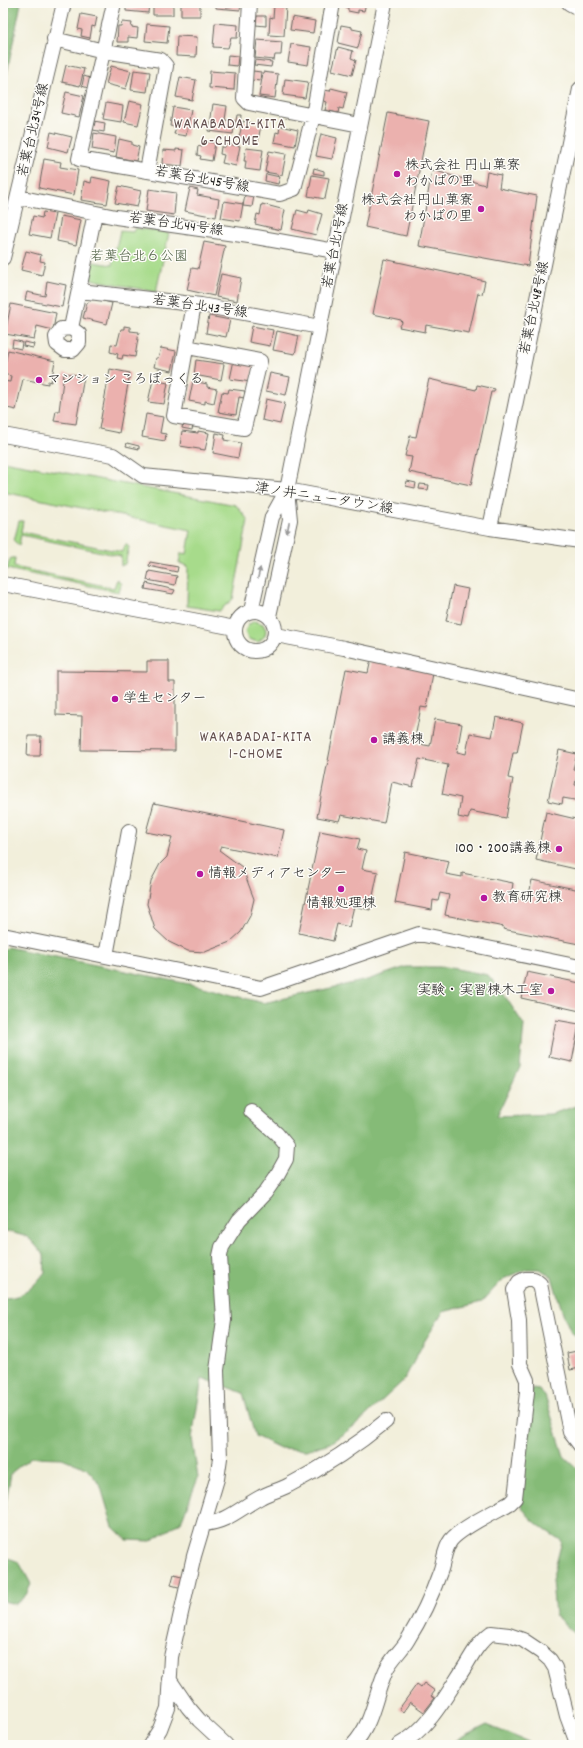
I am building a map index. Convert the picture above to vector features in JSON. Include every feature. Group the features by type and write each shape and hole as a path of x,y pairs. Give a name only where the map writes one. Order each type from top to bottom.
{"street":[{"name":"若葉台北34号線","path":"3,258 37,121 54,39 64,3"},
{"name":"若葉台北45号線","path":"114,3 79,159 280,194 294,189 313,116 333,3"},
{"path":"250,3 244,98 249,103 360,125"},
{"name":"若葉台北1号線","path":"287,490 385,3"},
{"path":"569,3 580,9"},
{"path":"54,39 104,51 161,60 166,66 147,171"},
{"name":"若葉台北48号線","path":"490,528 580,89"},
{"name":"若葉台北44号線","path":"18,198 95,213 256,237 335,251"},
{"path":"71,328 80,291 95,213"},
{"name":"若葉台北43号線","path":"80,291 194,304 320,327"},
{"path":"187,347 260,361 244,428 174,416 194,304"},
{"name":"津ノ井ニュータウン線","path":"3,435 113,455 143,476 287,490 490,528 580,541"},
{"path":"251,611 272,517 287,490"},
{"path":"269,616 290,520 287,490"},
{"path":"3,584 235,628"},
{"path":"251,611 264,612 269,616 275,628 276,635 269,646 263,650 250,651 238,643 236,637 235,628 240,618 244,614 251,611"},
{"path":"276,635 406,661 580,700"},
{"path":"106,956 129,831"},
{"path":"3,935 261,988 419,934 580,967"},
{"path":"150,1745 160,1729 168,1708 170,1657 181,1609 217,1479 220,1458 217,1370 224,1320 220,1256 222,1247 239,1220 265,1193 286,1159 287,1146 277,1134 251,1111"},
{"path":"353,1745 362,1735 371,1718 386,1670 396,1654 407,1642 436,1583 445,1552 450,1541 461,1531 510,1503 515,1498 527,1392 527,1380 520,1364 519,1320 514,1290 518,1282 525,1279 534,1278 540,1284 570,1432 580,1446"},
{"path":"204,1524 217,1523 261,1497 288,1486 332,1461 363,1440 386,1421"},
{"path":"399,1745 410,1739 429,1720 476,1648 491,1633 509,1635 523,1640 542,1652 550,1660 555,1668 567,1716 579,1745"},
{"path":"169,1680 199,1720 226,1745"}],"green space":[{"path":"3,3 21,3 3,93"},
{"name":"若葉台北６公園","path":"135,228 169,233 156,292 90,279 93,262 112,265 120,231 133,232"},
{"path":"3,461 236,505 248,520 233,599 219,611 187,606 188,566 179,563 181,553 187,554 191,530 3,492"},
{"path":"19,521 23,521 21,532 122,552 126,544 129,547 125,564 121,566 121,556 21,535 19,545 14,541"},
{"path":"15,558 14,567 114,588 117,579 121,584 119,592 7,569 10,559"},
{"path":"254,621 263,624 266,630 265,636 258,642 248,639 245,632 248,625"},
{"path":"7,947 199,986 263,1003 367,980 406,967 446,967 488,975 501,990 524,1025 520,1067 497,1116 551,1114 580,1105 580,1339 571,1332 563,1314 552,1277 540,1269 527,1269 503,1279 482,1302 443,1312 424,1342 404,1380 357,1424 330,1443 306,1450 280,1448 255,1436 243,1393 202,1378 192,1438 198,1478 181,1522 151,1541 127,1540 113,1527 100,1484 86,1468 62,1458 31,1457 11,1473 3,1521 3,1298 17,1296 27,1291 45,1272 44,1255 28,1237 3,1230 3,951"},
{"path":"532,1389 539,1390 545,1396 564,1456 580,1471 580,1634 576,1635 555,1615 552,1580 562,1541 532,1520 527,1515 520,1503"},
{"path":"3,1556 19,1562 31,1584 26,1595 16,1604 3,1601"},
{"path":"487,1725 536,1745 447,1745"}],"building":[{"path":"126,3 149,3 148,13 126,11"},
{"path":"153,3 173,3 173,15 153,15"},
{"path":"181,3 200,3 200,16 181,16"},
{"path":"216,3 241,3 240,10 216,8"},
{"path":"346,3 366,3 364,11 358,10 358,13 348,11 348,8 345,7"},
{"path":"274,6 286,7 284,36 269,35 270,17 273,18"},
{"path":"81,14 97,17 95,27 92,26 90,38 81,36 82,30 78,29"},
{"path":"257,16 266,16 266,26 256,25"},
{"path":"292,17 315,21 313,33 290,30"},
{"path":"122,22 132,23 131,27 138,28 137,38 128,37 128,42 117,42 118,26 121,26"},
{"path":"215,23 238,25 237,38 231,38 228,48 213,47"},
{"path":"147,24 169,26 167,43 145,41"},
{"path":"341,25 362,31 358,48 338,43"},
{"path":"177,36 197,37 196,57 176,56"},
{"path":"257,40 282,42 281,55 275,55 274,60 255,58"},
{"path":"291,44 311,47 308,65 288,62"},
{"path":"338,47 353,51 351,58 356,60 352,75 332,70"},
{"path":"228,55 238,56 237,66 227,65"},
{"path":"255,60 272,62 271,67 254,65"},
{"path":"66,65 84,69 80,86 62,82"},
{"path":"111,66 131,71 126,89 106,84"},
{"path":"134,70 150,72 147,92 131,90"},
{"path":"210,71 235,73 234,90 209,88"},
{"path":"253,71 261,72 260,81 252,80"},
{"path":"263,72 278,74 275,98 259,96"},
{"path":"84,76 90,78 88,88 82,86"},
{"path":"180,77 196,80 192,100 176,97"},
{"path":"285,79 308,82 305,98 283,95"},
{"path":"331,88 347,92 343,109 339,108 338,113 325,110 327,102 322,100 324,90 330,91"},
{"path":"66,92 84,96 79,117 61,113"},
{"path":"129,101 143,104 138,125 124,122"},
{"path":"106,103 123,106 121,122 103,119"},
{"path":"213,104 227,106 225,120 235,121 233,134 209,131"},
{"path":"173,107 191,110 186,136 174,134 176,127 170,126"},
{"name":"株式会社 円山菓寮 わかばの里","path":"388,113 429,121 406,236 365,227"},
{"path":"237,115 241,115 240,126 235,126"},
{"path":"94,121 105,123 104,132 93,130"},
{"path":"243,121 261,125 258,141 239,137"},
{"path":"280,126 298,130 295,146 274,142 276,132 279,133"},
{"path":"51,132 72,137 68,152 48,147"},
{"path":"94,133 116,137 114,153 92,149"},
{"path":"321,134 337,138 332,159 316,156"},
{"path":"119,139 132,142 132,145 139,147 136,161 116,157"},
{"path":"204,141 215,143 212,161 200,159 201,156 197,155 198,146 202,147"},
{"path":"226,144 240,146 236,166 222,163 224,155 220,154 221,147 225,147"},
{"path":"246,148 263,150 260,171 245,169 246,161 244,161"},
{"path":"176,149 184,150 182,166 162,164 163,150 176,151"},
{"path":"269,151 286,154 282,175 265,172"},
{"path":"44,159 61,162 60,167 78,170 74,195 39,188"},
{"path":"314,168 324,171 324,175 313,173"},
{"name":"株式会社円山菓寮 わかばの里","path":"432,170 485,185 487,172 501,175 499,188 537,196 528,266 419,246"},
{"path":"266,174 280,177 278,184 265,181"},
{"path":"312,175 329,178 325,199 308,196"},
{"path":"92,177 111,181 107,204 81,200 84,181 91,183"},
{"path":"119,186 141,191 137,207 115,203"},
{"path":"190,188 198,190 197,195 219,199 216,217 185,211"},
{"path":"149,189 176,193 174,215 146,211"},
{"path":"245,195 254,196 252,207 243,206"},
{"path":"224,201 243,204 240,221 221,218"},
{"path":"262,204 285,210 281,230 255,224 257,214 260,215"},
{"path":"297,210 308,213 309,210 322,214 316,235 292,229"},
{"path":"43,212 55,214 50,238 29,234 33,216 42,218"},
{"path":"61,216 81,220 76,245 57,241"},
{"path":"204,242 225,246 214,296 187,290 192,268 198,269"},
{"path":"26,251 41,255 40,261 45,262 42,275 21,270"},
{"path":"384,259 485,281 482,294 478,293 469,333 426,325 425,332 399,327 402,323 401,320 373,314"},
{"path":"221,274 241,278 237,301 216,297"},
{"path":"47,281 66,285 62,307 25,300 27,292 45,296"},
{"path":"94,299 112,303 107,324 83,318 87,303"},
{"path":"11,304 56,313 53,330 37,326 34,339 5,334"},
{"path":"209,316 230,320 226,337 206,333"},
{"path":"124,326 130,327 130,331 139,332 135,357 123,355 122,359 117,358 118,354 110,352 111,344 117,345 121,329 124,329"},
{"path":"252,326 273,330 270,346 249,342"},
{"path":"277,331 299,336 295,354 273,350"},
{"path":"13,340 22,342 21,349 12,347"},
{"path":"24,342 34,344 33,348 23,346"},
{"path":"161,348 176,351 172,371 154,367 156,358 158,358"},
{"name":"マンション ころぽっくる","path":"8,350 55,361 51,382 48,381 48,384 23,379 16,410 3,407 3,381 10,382 11,376 3,374"},
{"path":"196,360 224,364 221,380 194,375"},
{"path":"234,360 254,364 251,382 230,379"},
{"path":"110,369 130,373 119,433 99,429"},
{"path":"64,373 84,376 76,424 54,421 56,411 59,411"},
{"path":"270,373 290,377 286,395 266,391"},
{"path":"429,379 476,390 477,385 495,389 494,392 491,392 471,485 409,472 412,457 405,456 410,436 416,437"},
{"path":"153,380 168,383 164,404 148,402"},
{"path":"193,381 207,384 207,387 217,389 214,403 205,401 205,404 189,401"},
{"path":"229,389 245,391 244,398 239,397 236,415 218,412 222,392 228,393"},
{"path":"266,399 285,403 280,424 262,420"},
{"path":"146,414 163,417 160,433 166,434 165,441 142,437"},
{"path":"184,418 194,420 192,430 182,428"},
{"path":"182,431 209,433 205,450 180,446"},
{"path":"216,433 225,435 224,440 241,443 238,458 213,453"},
{"path":"127,443 139,446 139,449 126,446"},
{"path":"407,481 416,483 415,488 406,486"},
{"path":"420,484 429,485 428,490 419,489"},
{"path":"150,562 178,567 177,572 149,566"},
{"path":"149,571 177,576 175,585 147,580"},
{"path":"146,583 175,590 173,594 145,589"},
{"path":"453,586 468,589 461,624 446,621"},
{"name":"講義棟","path":"372,655 433,673 427,708 421,707 414,743 430,746 435,719 462,724 457,752 466,754 470,733 492,737 496,717 523,723 517,753 513,753 508,778 513,779 506,818 470,811 468,819 458,817 461,798 442,794 448,765 419,759 413,787 392,782 384,823 341,815 339,821 317,817 346,669 368,673"},
{"name":"学生センター","path":"147,661 169,661 169,682 175,682 175,751 81,750 82,716 56,715 56,671 147,672"},
{"path":"28,736 41,736 40,756 27,756"},
{"path":"559,750 577,754 573,769 578,770 575,785 580,786 580,801 563,798 562,804 548,801"},
{"name":"情報メディアセンター","path":"154,803 284,830 278,858 221,846 219,850 242,867 254,899 250,916 241,932 230,942 205,952 188,951 169,942 155,929 147,904 151,881 160,864 167,857 172,837 146,832"},
{"name":"100・200講義棟","path":"546,812 580,820 580,870 536,860"},
{"name":"情報処理棟","path":"320,831 360,839 357,849 366,851 362,869 378,872 370,910 354,906 349,927 337,924 333,941 299,933"},
{"name":"教育研究棟","path":"405,852 449,861 446,874 462,877 462,873 513,883 511,897 528,900 532,880 580,890 579,944 503,929 504,927 445,915 449,895 440,893 438,901 433,900 432,910 395,903"},
{"name":"実験・実習棟木工室","path":"527,972 580,983 580,1011 521,998"},
{"path":"556,1020 579,1024 572,1062 549,1057"},
{"path":"577,1351 580,1368 570,1370 567,1353"},
{"path":"174,1574 185,1577 182,1588 171,1585"},
{"path":"424,1683 435,1691 431,1696 435,1698 424,1712 410,1702 403,1712 399,1709 417,1684 421,1687"}],"place":[{"name":"株式会社 円山菓寮 わかばの里","path":"397,174"},
{"name":"株式会社円山菓寮 わかばの里","path":"481,209"},
{"name":"マンション ころぽっくる","path":"39,380"},
{"name":"学生センター","path":"115,699"},
{"name":"講義棟","path":"374,740"},
{"name":"100・200講義棟","path":"559,849"},
{"name":"情報メディアセンター","path":"200,874"},
{"name":"情報処理棟","path":"341,889"},
{"name":"教育研究棟","path":"484,898"},
{"name":"実験・実習棟木工室","path":"551,991"}],"district":[{"name":"WAKABADAI-KITA 6-CHOME","path":"230,134"},
{"name":"WAKABADAI-KITA 1-CHOME","path":"256,746"}]}
